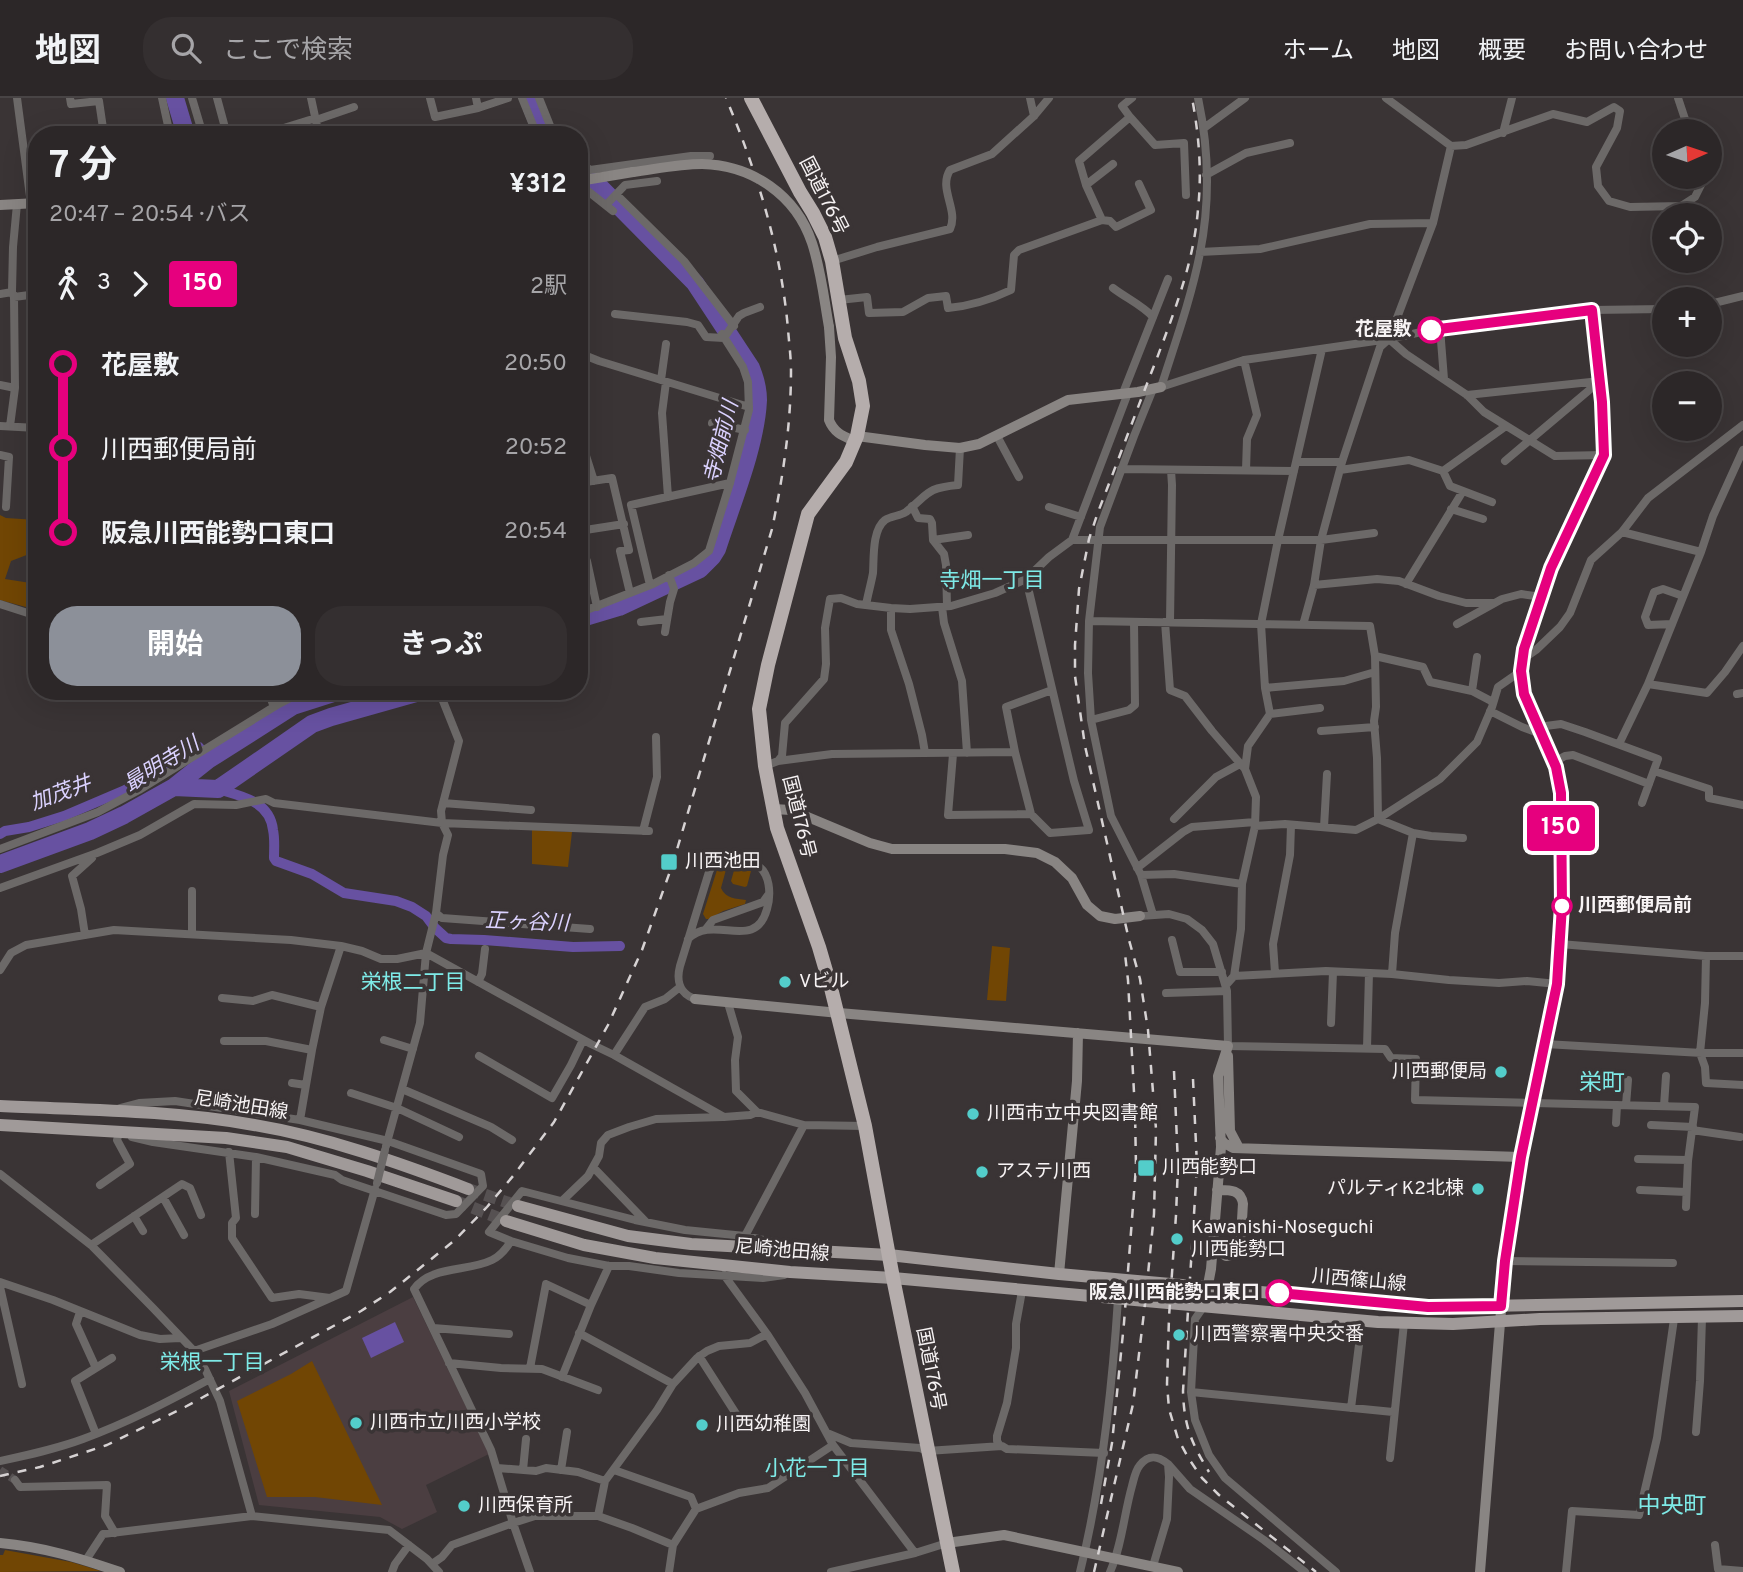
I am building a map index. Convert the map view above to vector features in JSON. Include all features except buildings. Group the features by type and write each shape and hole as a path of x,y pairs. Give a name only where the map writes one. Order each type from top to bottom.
{"highway":[{"name":"国道176号","path":"751,98 825,237 832,261 845,338 859,382 863,406 856,438 846,462 808,514 758,709 772,764 773,809 783,848 819,947 839,1013 865,1126 892,1278 953,1572"}],"main road":[{"name":"尼崎池田線","path":"0,1106 197,1117 282,1130 368,1154 467,1189"},
{"name":"尼崎池田線","path":"0,1125 226,1138 288,1147 456,1201"},
{"name":"尼崎池田線","path":"518,1206 628,1236 691,1244 889,1255"},
{"name":"尼崎池田線","path":"506,1221 584,1245 655,1258 804,1273 892,1278"},
{"name":"川西篠山線","path":"889,1255 1059,1274 1428,1307 1743,1301"},
{"name":"川西篠山線","path":"892,1278 1404,1323 1743,1317"}],"street":[{"path":"17,98 28,166"},
{"path":"70,98 71,104 99,101 103,126"},
{"path":"162,98 168,126"},
{"path":"192,98 200,126"},
{"path":"218,98 225,126"},
{"path":"311,98 317,126"},
{"path":"430,98 435,117 509,98"},
{"path":"476,98 478,108"},
{"path":"522,98 533,126"},
{"path":"539,98 550,126"},
{"path":"1030,98 1034,116"},
{"path":"832,261 950,229 953,220 945,183 947,173 992,154 1034,116 1049,98"},
{"path":"1132,98 1122,106 1155,145 1184,143 1186,195"},
{"path":"1153,915 1139,871 1111,816 1091,720 1089,621 1100,527 1121,469 1157,388 1193,286 1205,219 1204,128 1198,98"},
{"path":"1204,128 1245,98"},
{"path":"1386,98 1451,146 1466,145 1553,114 1587,122 1614,107 1620,111 1617,128 1596,167 1598,186 1609,201 1630,207 1681,206 1695,197 1699,189"},
{"path":"1503,133 1512,98"},
{"path":"1678,98 1685,119"},
{"path":"292,126 354,107"},
{"path":"1102,220 1079,161 1130,117"},
{"path":"1206,175 1246,152 1290,143"},
{"path":"1303,625 1314,585 1321,540 1359,406 1381,347 1389,338 1433,223 1451,146"},
{"path":"588,169 710,156"},
{"path":"1087,185 1113,164"},
{"path":"588,180 685,165 716,165 735,168 755,177 774,188 790,203 812,242 829,327 829,420 832,428 839,434 856,438 960,448 979,444 1068,400 1157,388 1244,360 1440,328 1592,310 1652,309"},
{"path":"588,189 609,208 625,185 657,181"},
{"path":"839,300 867,297 869,313 903,312 928,298 946,296 948,308 982,302 1011,290 1014,255 1019,250 1102,220 1110,221 1116,227 1151,210 1139,184"},
{"path":"588,610 650,585 694,563 709,551 745,430 749,407 748,382 743,367 727,333 684,261 617,195"},
{"path":"0,205 28,203"},
{"path":"10,426 15,388 13,247 18,204"},
{"path":"1200,252 1259,249 1370,225 1433,223"},
{"path":"772,764 782,756 785,723 824,679 825,628 830,599 841,598 857,604 891,608 945,606 995,593 1026,579 1072,540 1168,279"},
{"path":"1113,288 1145,308 1153,317"},
{"path":"0,293 28,294"},
{"path":"1722,301 1743,296"},
{"path":"615,314 687,322 698,325 706,337 727,333 739,316 760,307"},
{"path":"1480,1572 1505,1261 1521,1157 1557,984 1562,906 1561,793 1553,762 1524,694 1521,671 1524,649 1551,568 1604,455 1600,380 1592,310"},
{"path":"1440,328 1444,379"},
{"path":"1389,338 1406,354 1467,395 1485,412 1555,456 1604,455"},
{"path":"666,344 662,413 668,497"},
{"path":"1242,766 1248,746 1270,714 1265,688 1261,624 1322,349"},
{"path":"588,357 749,407"},
{"path":"1244,360 1257,415 1247,439 1246,470"},
{"path":"1467,395 1600,380"},
{"path":"1505,461 1600,380"},
{"path":"0,385 15,388"},
{"path":"712,423 745,430"},
{"path":"1523,659 1560,627 1570,613 1591,560 1622,532 1648,498 1743,425"},
{"path":"0,426 28,427"},
{"path":"1443,471 1506,426"},
{"path":"997,436 1019,477"},
{"path":"866,605 873,572 874,545 884,520 902,514 928,491 940,486 958,485 960,448"},
{"path":"1619,744 1648,684 1713,516 1743,450"},
{"path":"0,455 9,457 6,507"},
{"path":"1296,462 1341,466 1409,460 1443,471 1450,486 1492,502"},
{"path":"588,462 594,481"},
{"path":"1121,469 1294,471"},
{"path":"1171,470 1167,622 1170,690 1185,696 1242,766 1256,797 1255,824 1242,884 1241,929 1234,976 1226,988"},
{"path":"588,481 612,478 629,550 620,551 630,593"},
{"path":"650,585 631,505 730,483"},
{"path":"1406,584 1463,491"},
{"path":"912,506 918,518 930,519 933,540 944,554 944,623 962,681 967,753"},
{"path":"1049,507 1081,517"},
{"path":"1451,509 1483,519"},
{"path":"588,530 624,524"},
{"path":"1622,532 1701,552"},
{"path":"1072,540 1321,540 1374,533"},
{"path":"933,540 968,535"},
{"path":"709,551 719,555"},
{"path":"588,566 597,607"},
{"path":"665,632 674,586 670,575"},
{"path":"1026,579 1074,781 1089,830 1050,833 1031,814 1006,707 1052,690"},
{"path":"1314,585 1377,579 1399,581 1466,603 1494,603"},
{"path":"1672,624 1648,625 1645,617 1654,592 1662,589 1683,596"},
{"path":"1457,624 1503,599 1521,594 1542,597"},
{"path":"0,604 28,613"},
{"path":"891,608 891,630 909,684 925,753"},
{"path":"641,622 667,619"},
{"path":"1089,621 1370,626 1375,656 1378,819"},
{"path":"1091,720 1129,710 1135,705 1133,622"},
{"path":"1648,684 1707,693 1743,646"},
{"path":"1375,656 1423,667 1430,682 1472,691 1521,727 1540,730 1561,724 1658,759 1642,803"},
{"path":"1472,691 1477,657"},
{"path":"1139,871 1192,827 1285,824 1356,830 1378,819 1440,779 1478,742 1498,687 1521,671"},
{"path":"1265,688 1344,681 1375,672"},
{"path":"271,700 274,707"},
{"path":"0,849 98,812 287,700"},
{"path":"194,1351 272,1324 346,1291 420,1023 426,953 436,916 448,835 442,823 441,811 459,741 442,700"},
{"path":"1270,714 1320,708"},
{"path":"1321,732 1375,727"},
{"path":"0,888 140,835 194,804 236,805 266,799 274,803 442,823 646,831 657,777 656,737"},
{"path":"772,764 832,754 1015,752"},
{"path":"953,754 948,815 1031,814"},
{"path":"1553,762 1573,755 1649,784"},
{"path":"1174,819 1216,777 1242,766"},
{"path":"1654,771 1709,789 1710,798 1743,805"},
{"path":"1324,827 1327,774"},
{"path":"443,803 531,810"},
{"path":"773,809 791,810 892,849 1005,849 1038,853 1055,862 1072,878 1087,905 1100,916 1115,919 1169,914 1187,919 1202,930 1213,944 1226,988 1230,1131 1236,1148"},
{"path":"1378,819 1413,833 1463,838"},
{"path":"1275,973 1273,944 1290,855 1291,825"},
{"path":"1392,974 1395,933 1413,833"},
{"path":"86,935 82,909 72,876 97,853"},
{"path":"688,939 696,932 706,929 743,932 751,930 762,920 767,910 769,893 765,875 755,864 732,858 721,858 712,864 709,872 688,939 678,972 680,987 695,999 1228,1046 1385,1049 1391,1058 1416,1059 1415,1100 1695,1107 1688,1160 1686,1207"},
{"path":"1139,871 1242,884"},
{"path":"192,891 192,934"},
{"path":"706,929 713,920 763,902 769,893"},
{"path":"436,916 590,929"},
{"path":"0,970 11,953 26,945 114,930 291,940 341,946 381,959 397,959 426,953 724,1117"},
{"path":"1172,940 1180,972 1222,972"},
{"path":"1560,944 1706,956 1743,956"},
{"path":"300,1120 321,1007 341,946"},
{"path":"478,982 482,974 485,949"},
{"path":"1706,956 1700,1053 1705,1067 1706,1083 1743,1085"},
{"path":"1234,976 1332,972 1392,974 1474,982 1527,981 1557,984"},
{"path":"1331,1023 1332,972"},
{"path":"1367,1048 1370,973"},
{"path":"614,1055 645,1007 665,999 680,987"},
{"path":"1166,993 1226,988"},
{"path":"222,998 253,1001 272,995 321,1007"},
{"path":"728,1003 738,1037 735,1060 736,1091 757,1112 804,1125 865,1126"},
{"path":"1059,1274 1077,1081 1078,1033"},
{"path":"384,1040 413,1049"},
{"path":"479,1056 552,1098 583,1040"},
{"path":"224,1041 267,1041 312,1050"},
{"path":"1545,1044 1743,1053"},
{"path":"1228,1046 1218,1076 1220,1161 1213,1248 1204,1306 1195,1319 1191,1392 1195,1420 1209,1454 1225,1478 1336,1572"},
{"path":"1664,1106 1666,1076"},
{"path":"1626,1105 1628,1080"},
{"path":"292,1083 306,1085"},
{"path":"402,1089 512,1140"},
{"path":"351,1093 397,1108 459,1137"},
{"path":"107,1111 139,1103 175,1101 300,1120 388,1141 481,1174 483,1186 456,1214 446,1215 376,1187 342,1180 335,1175 256,1157 153,1142 113,1132"},
{"path":"1616,1123 1617,1105"},
{"path":"562,1201 588,1176 599,1156 601,1143 608,1135 656,1119 724,1117 757,1112"},
{"path":"745,1236 804,1125"},
{"path":"1651,1125 1693,1128 1740,1137"},
{"path":"100,1185 130,1164 113,1132"},
{"path":"1220,1138 1224,1143 1236,1148 1521,1157"},
{"path":"1220,1161 1236,1148"},
{"path":"229,1152 236,1218 232,1223 232,1238 272,1297 299,1294 330,1298"},
{"path":"255,1214 256,1157"},
{"path":"1638,1159 1688,1160"},
{"path":"593,1167 646,1222"},
{"path":"0,1174 91,1245 194,1351 220,1401 253,1516"},
{"path":"91,1245 182,1184 190,1188 201,1215"},
{"path":"1213,1248 1226,1256 1236,1252 1243,1204 1238,1193 1217,1190"},
{"path":"1640,1190 1686,1192"},
{"path":"804,1273 763,1278 609,1266 568,1258 511,1241 489,1231 522,1191 646,1222 685,1230 745,1236 808,1250"},
{"path":"163,1196 184,1235"},
{"path":"134,1216 143,1231"},
{"path":"511,1241 493,1260 450,1269 431,1276 414,1289 491,1450 530,1572"},
{"path":"1505,1261 1673,1264"},
{"path":"562,1377 609,1266"},
{"path":"724,1275 805,1393 833,1445 915,1553"},
{"path":"530,1368 546,1284 591,1305"},
{"path":"22,1384 0,1285 53,1300 140,1335 160,1339 180,1338"},
{"path":"1000,1446 998,1436 1007,1403 1016,1348 1021,1291"},
{"path":"1080,1572 1104,1453 1118,1299"},
{"path":"80,1312 76,1324 96,1368"},
{"path":"1566,1572 1572,1511 1639,1515 1657,1438 1674,1318"},
{"path":"1696,1432 1702,1318"},
{"path":"1351,1408 1362,1321"},
{"path":"1390,1458 1404,1323"},
{"path":"433,1328 509,1334"},
{"path":"579,1333 673,1384"},
{"path":"598,1516 605,1481 673,1384 699,1356 719,1346 750,1343 767,1334"},
{"path":"0,1340 11,1339"},
{"path":"699,1356 740,1420"},
{"path":"96,1434 75,1381 112,1358"},
{"path":"449,1363 542,1369 598,1390"},
{"path":"0,1461 96,1434 210,1379"},
{"path":"1191,1392 1393,1412"},
{"path":"561,1470 567,1432"},
{"path":"827,1433 850,1443 920,1448 927,1451 1000,1446 1032,1451 1104,1453"},
{"path":"523,1470 526,1439"},
{"path":"669,1572 673,1545 696,1509 739,1493 768,1488 833,1445"},
{"path":"1110,1572 1116,1559 1135,1473 1140,1464 1152,1457 1160,1457 1190,1489 1305,1572"},
{"path":"1153,1566 1167,1519 1170,1477 1168,1464"},
{"path":"497,1468 536,1471 546,1468 578,1472 605,1481"},
{"path":"614,1470 691,1497 696,1509"},
{"path":"15,1480 20,1487 107,1485 105,1516 116,1532"},
{"path":"86,1560 103,1534 253,1516 388,1530 439,1572"},
{"path":"432,1564 442,1558 452,1545 535,1516 598,1516 673,1545"},
{"path":"831,1572 947,1543 1004,1535 1178,1572"},
{"path":"0,1543 38,1548 120,1572"},
{"path":"392,1572 409,1545"},
{"path":"1715,1545 1718,1569 1743,1571"},
{"path":"1116,1559 1119,1572"}],"shaded area":[{"path":"0,515 28,519 28,554 11,561 5,579 28,583 28,608 0,600"},
{"path":"532,830 572,832 568,867 532,864"},
{"path":"738,865 750,868 751,871 745,887 731,881"},
{"path":"727,866 721,888 731,897 746,900 745,904 706,919 703,914 717,870"},
{"path":"992,946 1010,948 1006,1001 987,1000"},
{"name":"川西市立川西小学校","path":"413,1297 489,1454 426,1485 437,1512 402,1529 380,1517 259,1505 229,1391"},
{"path":"395,1322 404,1342 371,1358 362,1338"},
{"path":"312,1361 382,1505 315,1497 267,1497 237,1401"},
{"path":"5,1550 71,1562 101,1571 0,1572 0,1555 3,1555"}],"waterway":[{"name":"最明寺川","path":"175,98 183,126"},
{"name":"寺畑前川","path":"529,98 541,126"},
{"name":"寺畑前川","path":"588,177 695,283 751,368 758,400 748,456 712,557 700,569 619,607 588,616"},
{"name":"最明寺川","path":"0,864 90,831 124,815 174,787 208,760 293,706 312,700"},
{"name":"寺畑前川","path":"174,787 218,789 312,724 391,700"},
{"name":"加茂井","path":"199,747 208,760"},
{"name":"加茂井","path":"0,834 64,816 125,790 169,764"},
{"name":"正ヶ谷川","path":"218,789 253,801 266,812 271,820 276,861 312,874 344,893 396,901 412,907 426,916 446,938 573,947 620,946"}],"tunnel":[{"path":"468,1189 518,1206"},
{"path":"456,1201 506,1221"},
{"path":"0,1470 15,1480"}],"railway":[{"path":"0,1476 40,1467 107,1445 185,1407 361,1311 390,1292 455,1240 513,1176 554,1122 608,1025 642,950 673,863 772,529 786,451 791,366 785,299 766,211 726,98"},
{"path":"1094,1572 1133,1404 1154,1214 1156,1129 1148,1030 1140,979 1085,746 1075,676 1075,645 1079,589 1089,539 1170,322 1192,247 1198,209 1200,167 1192,98"},
{"path":"1101,1504 1112,1443 1136,1167 1125,954"},
{"path":"1174,1071 1178,1165 1169,1317 1169,1409 1178,1439 1202,1478 1219,1495 1316,1572"},
{"path":"1193,1079 1197,1166 1183,1391 1190,1433 1209,1472"}],"bus line":[{"name":"150","path":"1279,1293 1428,1307 1501,1306 1521,1157 1557,984 1562,906 1561,793 1556,767 1524,694 1521,671 1524,649 1551,568 1604,455 1602,402 1592,310 1431,330"}],"place":[{"name":"花屋敷","path":"1431,330"},
{"name":"川西池田","path":"669,862"},
{"name":"川西郵便局前","path":"1562,906"},
{"name":"Vビル","path":"785,982"},
{"name":"川西郵便局","path":"1501,1072"},
{"name":"川西市立中央図書館","path":"973,1114"},
{"name":"川西能勢口","path":"1146,1168"},
{"name":"アステ川西","path":"982,1172"},
{"name":"パルティK2北棟","path":"1478,1189"},
{"name":"Kawanishi-Noseguchi 川西能勢口","path":"1177,1239"},
{"name":"阪急川西能勢口東口","path":"1279,1293"},
{"name":"川西警察署中央交番","path":"1179,1335"},
{"name":"川西市立川西小学校","path":"356,1423"},
{"name":"川西幼稚園","path":"702,1425"},
{"name":"川西保育所","path":"464,1506"}],"district":[{"name":"寺畑一丁目","path":"992,581"},
{"name":"栄根二丁目","path":"413,983"},
{"name":"栄町","path":"1602,1084"},
{"name":"栄根一丁目","path":"212,1363"},
{"name":"小花一丁目","path":"817,1469"},
{"name":"中央町","path":"1672,1507"}]}
